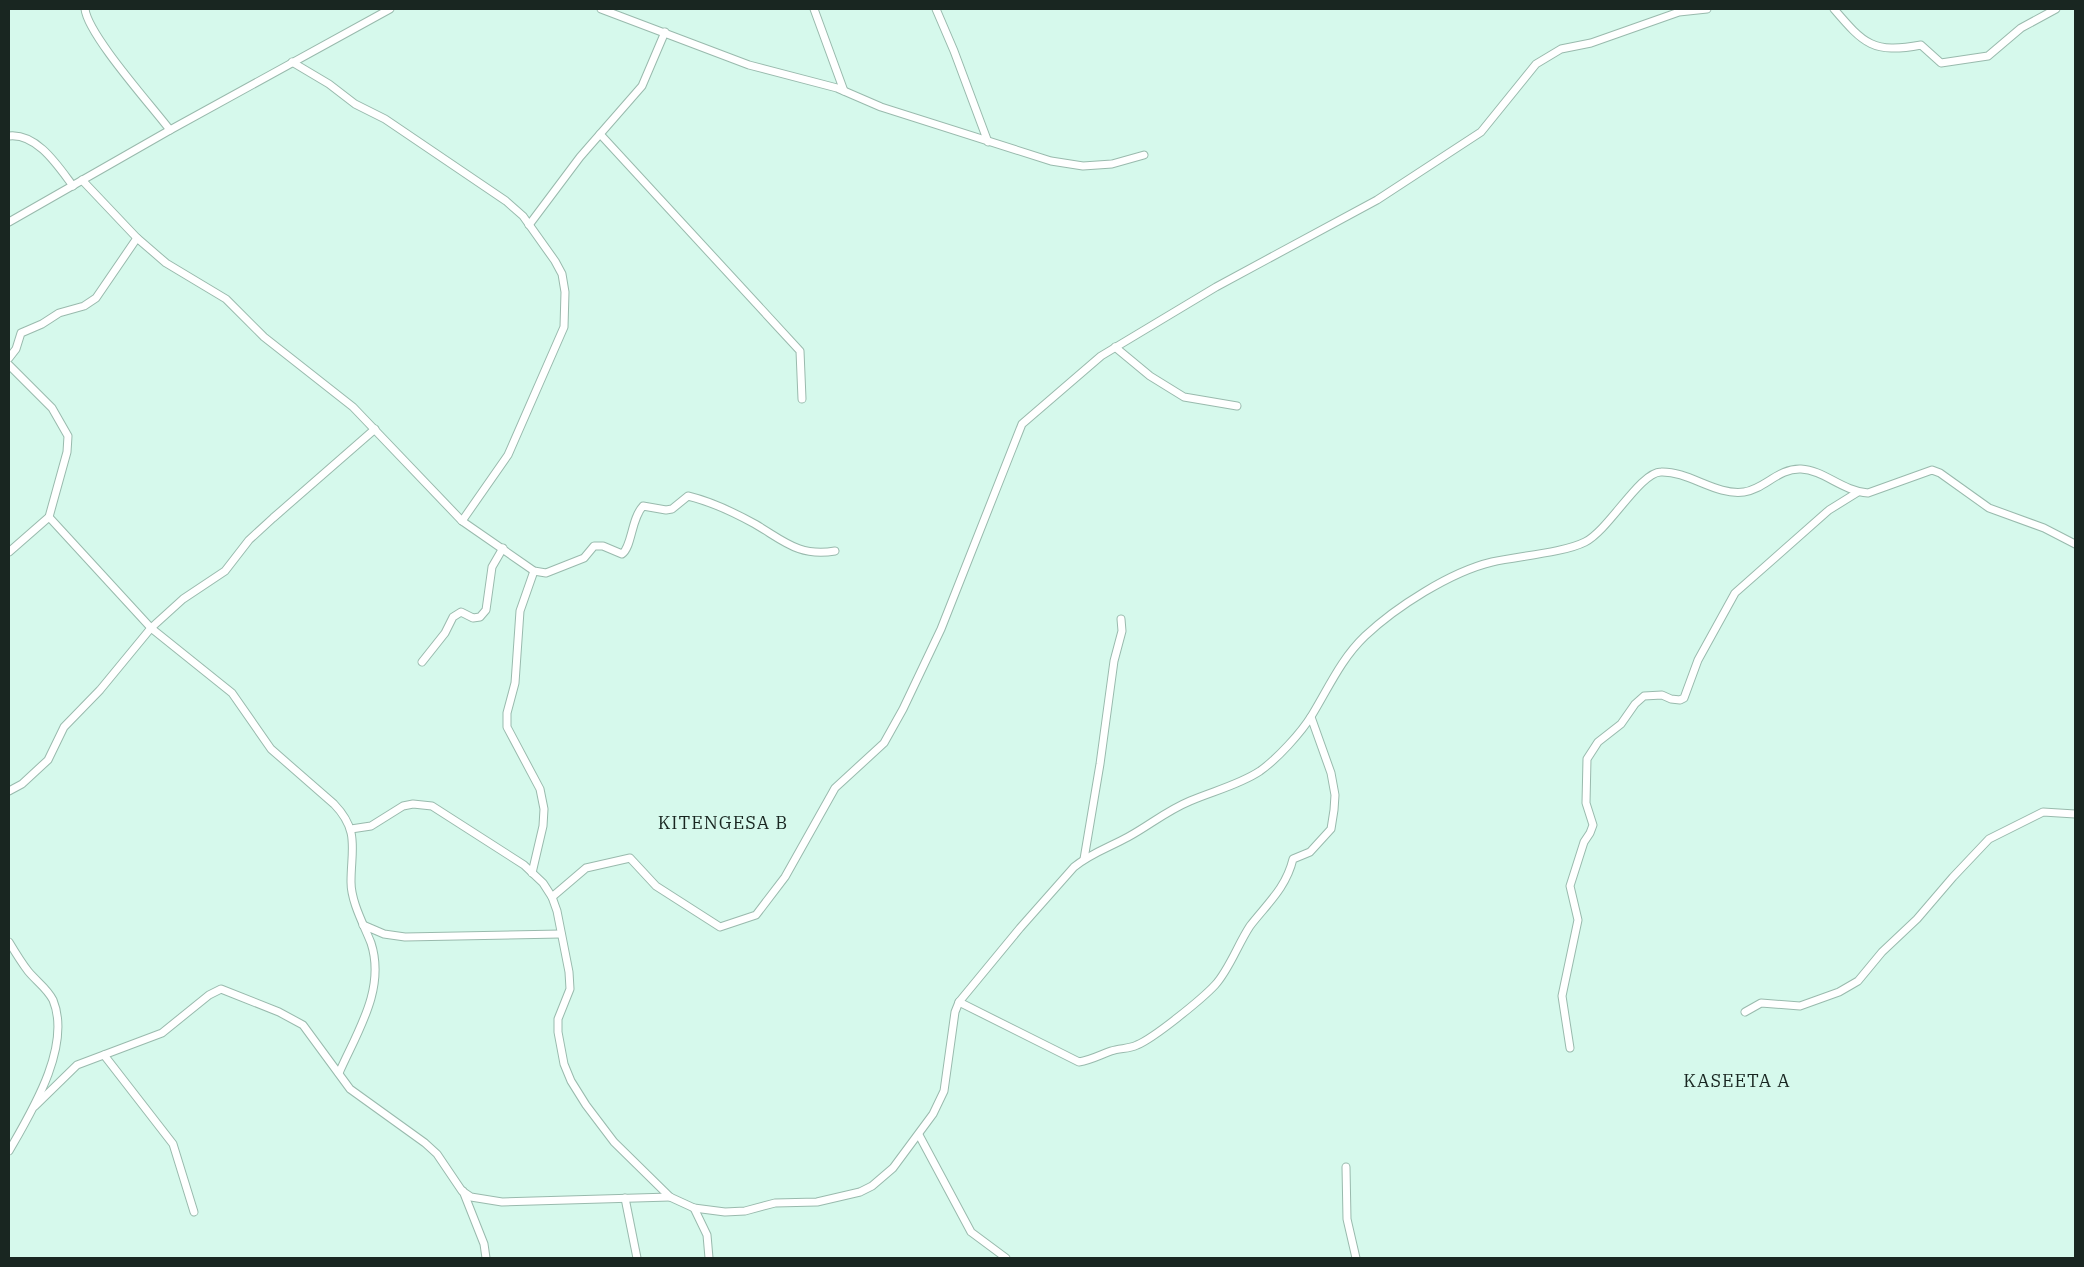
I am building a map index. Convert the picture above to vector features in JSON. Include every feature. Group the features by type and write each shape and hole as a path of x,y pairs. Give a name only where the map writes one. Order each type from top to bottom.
{"street":[{"path":"84,9 86,16 101,41 170,130"},
{"path":"9,222 170,130 390,9"},
{"path":"601,9 749,65 844,91 881,107 1051,161 1083,166 1112,164 1144,155"},
{"path":"814,9 844,91"},
{"path":"936,9 988,142"},
{"path":"552,897 586,868 630,858 656,886 720,927 756,916 785,877 835,788 884,743 903,709 941,629 1022,424 1101,356 1115,347 1216,287 1377,200 1481,132 1536,64 1561,49 1591,43 1679,12 1707,9"},
{"path":"1834,9 1857,35 1876,47 1902,49 1921,46 1941,63 1988,56 2021,28 2056,9"},
{"path":"529,224 600,134 642,86 665,32"},
{"path":"292,62 329,84 355,104 386,119 506,201 529,224 555,260 562,274 565,292 564,328 508,455 462,521"},
{"path":"600,134 800,351 802,399"},
{"path":"9,136 24,138 42,149 73,186"},
{"path":"82,180 137,238 176,270 226,299 264,337 336,392 375,429 462,521 534,571 546,573 584,558 594,546 603,546 622,554 628,547 630,533 639,510 643,506 666,510 672,509 688,496 742,517 789,546 818,554 835,552"},
{"path":"9,358 16,349 21,333 42,324 59,313 84,306 96,298 137,238"},
{"path":"1115,347 1150,376 1184,397 1237,406"},
{"path":"9,365 52,408 68,436 67,452 49,517 9,552"},
{"path":"9,791 22,784 48,760 64,728 100,690 151,628 183,599 225,571 249,540 375,429"},
{"path":"351,829 371,826 403,806 413,804 432,806 524,865 532,873 552,897 570,972 570,989 558,1019 558,1032 564,1064 571,1081 599,1124 670,1197 694,1208 725,1212 745,1211 775,1203 817,1202 860,1192 872,1186 892,1168 919,1135 933,1114 944,1091 955,1012 960,1002 1050,894 1084,859 1128,837 1158,816 1242,781 1260,771 1275,758 1311,717 1349,653 1392,614 1454,577 1490,562 1585,542 1602,531 1639,486 1653,474 1660,472 1676,474 1724,490 1745,492 1781,473 1801,469 1813,471 1841,486 1858,492 1868,493 1932,470 1940,473 1978,503 2044,528 2075,544"},
{"path":"1570,1048 1562,996 1578,920 1570,886 1584,842 1590,834 1593,825 1586,803 1587,759 1598,742 1621,724 1635,704 1644,696 1662,695 1680,700 1684,698 1698,660 1735,593 1829,510 1858,492"},
{"path":"49,517 151,628 232,693 272,748 334,804 351,829 354,852 351,882 374,955 376,972 374,990 338,1073"},
{"path":"422,662 445,633 453,617 461,612 473,618 480,618 486,610 492,567 503,548"},
{"path":"532,873 543,826 544,809 540,789 507,727 507,713 515,683 520,611 534,571"},
{"path":"1084,859 1100,764 1114,661 1122,631 1121,619"},
{"path":"960,1002 1079,1062 1090,1061 1114,1050 1135,1046 1147,1040 1174,1019 1216,984 1243,937 1268,906 1285,879 1292,859 1310,852 1331,829 1334,810 1333,788 1324,749 1311,717"},
{"path":"1745,1012 1761,1003 1800,1006 1839,992 1858,982 1882,952 1917,919 1989,839 2043,812 2075,814"},
{"path":"364,925 384,934 412,937 561,934"},
{"path":"9,942 28,971 47,990 57,1015 59,1028 57,1042 35,1106 9,1150"},
{"path":"35,1106 77,1065 162,1033 209,995 221,989 279,1012 303,1026 357,1096 381,1110 437,1154 462,1191 484,1244 486,1258"},
{"path":"104,1055 173,1144 194,1212"},
{"path":"919,1135 971,1232 1006,1258"},
{"path":"1346,1167 1347,1219 1356,1258"},
{"path":"462,1191 471,1197 502,1202 670,1197"},
{"path":"625,1198 636,1258"},
{"path":"694,1208 707,1235 709,1258"}],"district":[{"name":"KITENGESA B","path":"723,823"},
{"name":"KASEETA A","path":"1737,1081"}]}
